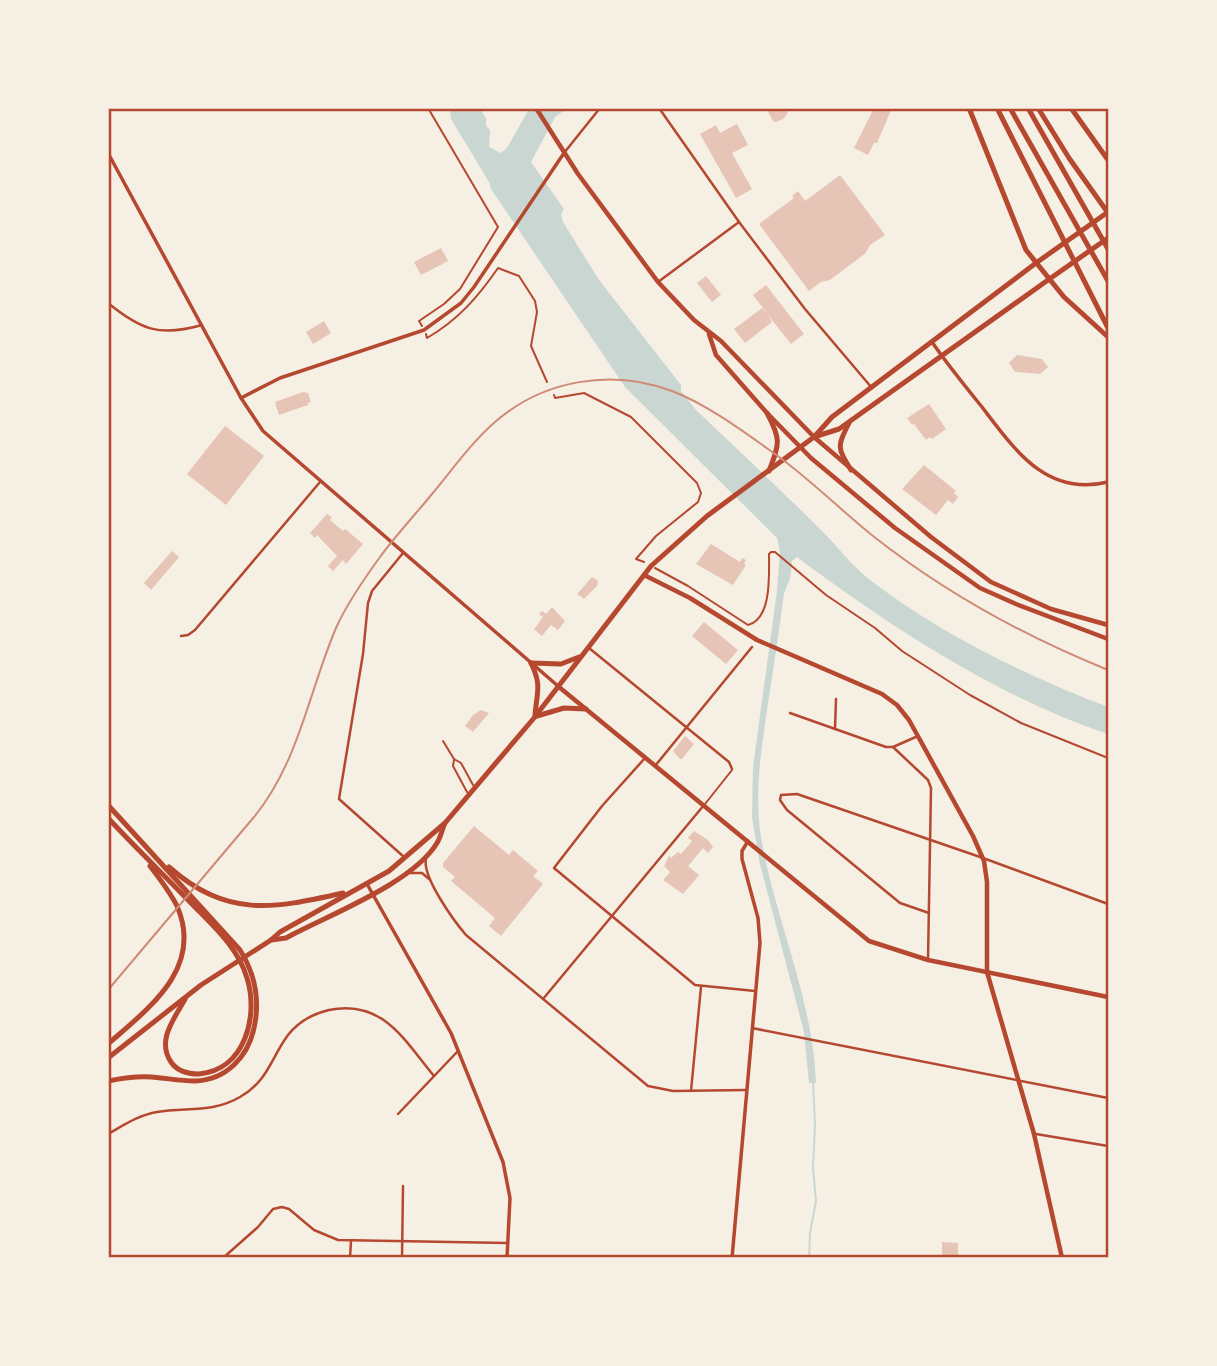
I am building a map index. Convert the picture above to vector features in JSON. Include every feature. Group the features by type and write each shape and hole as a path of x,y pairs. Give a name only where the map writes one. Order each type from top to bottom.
{"main road":[{"path":"536,108 564,153 658,282 709,334 721,341 814,437 930,537 991,582 1051,609 1108,625"},
{"path":"969,108 1026,250 1048,280 1108,337"},
{"path":"997,108 1108,328"},
{"path":"1010,108 1108,281"},
{"path":"1028,108 1108,249"},
{"path":"108,1058 187,996 280,932 367,884 405,858 445,822 475,788 559,687 644,575 691,529 814,437 832,417 1036,263 1108,213 1038,108"},
{"path":"1071,108 1108,160"},
{"path":"814,437 839,429 1108,238"},
{"path":"709,334 716,355 767,413 801,447 895,528 968,580 1016,604 1108,639"},
{"path":"767,413 779,441 769,471"},
{"path":"849,421 839,449 851,470"},
{"path":"644,575 690,598 768,646 886,696 903,712 918,736 983,858 987,877 987,972 1034,1134 1062,1258"},
{"path":"534,718 539,679 531,663 561,664 582,657"},
{"path":"559,687 869,941 928,960 1108,997"},
{"path":"534,718 564,708 586,709"},
{"path":"108,805 248,964 257,1012 247,1048 231,1068 216,1077 201,1080 150,1077 108,1081"},
{"path":"108,818 207,916"},
{"path":"271,940 286,938 381,891 401,877 437,843 445,822"},
{"path":"147,847 184,880 217,899 241,905 284,905 353,891"},
{"path":"108,1044 159,997 180,966 183,922 176,903 140,852"},
{"path":"187,996 167,1031 166,1051 171,1063 178,1069 192,1074 206,1073 228,1062 244,1042 251,1018 251,983"}],"street":[{"path":"241,398 279,378 424,330 461,303 504,245 564,153 600,108"},
{"path":"659,108 739,222 805,309 872,387"},
{"path":"108,153 241,398 263,431 559,687"},
{"path":"658,282 739,222"},
{"path":"108,303 132,322 158,331 174,332 202,325"},
{"path":"932,342 1018,452 1038,470 1070,483 1086,485 1108,482"},
{"path":"181,636 195,630 320,482"},
{"path":"403,553 372,591 368,603 363,654 339,799 405,858"},
{"path":"655,766 752,647"},
{"path":"589,648 729,762 732,769"},
{"path":"835,729 836,699"},
{"path":"790,713 886,747 893,747 918,736"},
{"path":"893,747 930,784 928,960"},
{"path":"645,758 602,806 554,868 690,981 701,987 755,991"},
{"path":"929,913 900,903 866,877 787,810 782,804 781,795 797,794 1108,904"},
{"path":"543,999 704,805"},
{"path":"732,1258 760,934 742,859 742,851 748,841"},
{"path":"430,850 425,868 466,935 648,1086 664,1091 746,1090"},
{"path":"401,877 419,872 433,883"},
{"path":"367,884 459,1050 507,1177 510,1198 507,1258"},
{"path":"691,1091 701,987"},
{"path":"108,1134 144,1115 158,1111 214,1108 238,1099 254,1088 273,1065 287,1036 299,1023 313,1015 345,1008 367,1011 391,1025 434,1076"},
{"path":"752,1028 1108,1098"},
{"path":"398,1114 459,1050"},
{"path":"1034,1134 1108,1146"},
{"path":"402,1258 403,1186"},
{"path":"223,1258 258,1227 270,1211 280,1207 289,1209 320,1234 332,1239 508,1243"},
{"path":"350,1258 351,1241"}],"lane":[{"path":"443,741 454,759 461,763 475,788"},
{"path":"454,759 453,766 468,795"},
{"path":"704,805 731,774 732,769"}],"path":[{"path":"419,321 460,289 498,227 428,108"},
{"path":"498,268 519,276 535,301 537,312 531,346 547,382"},
{"path":"554,395 555,398 584,393 631,417 697,483 701,493 698,502 656,536 636,559"},
{"path":"666,573 748,625 759,619 767,601 769,554 775,552 826,596 875,628 902,651 970,695 1021,723 1108,758"}],"shaded area":[{"path":"450,109 480,109 490,130 489,147 501,153 507,148 529,109 566,109 555,117 531,162 564,209 561,214 563,222 599,280 681,385 681,391 696,410 807,516 858,569 897,600 985,652 1108,707 1108,734 1026,700 946,658 797,557 792,561 790,579 784,593 765,726 758,805 767,868 808,1020 816,1083 809,1083 804,1032 760,864 752,818 753,767 777,591 780,552 777,538 625,387 491,189 451,119"}],"building":[{"path":"766,108 785,108 788,113 776,122"},
{"path":"874,108 892,108 877,143 874,143 868,155 854,148"},
{"path":"737,124 748,145 732,153 752,189 736,198 700,134 716,125 720,133"},
{"path":"840,175 885,235 830,280 821,282 809,291 759,224 794,198 792,196 798,191 805,201"},
{"path":"441,248 448,261 421,275 414,262"},
{"path":"706,276 721,295 712,302 697,283"},
{"path":"766,285 804,334 791,344 768,315 772,322 745,343 734,329 762,308 767,313 753,295"},
{"path":"324,321 331,333 313,344 306,332"},
{"path":"1017,355 1042,359 1048,367 1040,374 1015,372 1009,363"},
{"path":"303,392 308,393 311,402 308,405 279,415 275,402"},
{"path":"929,404 946,429 926,440 907,418"},
{"path":"225,426 264,456 226,505 187,474"},
{"path":"924,465 956,491 954,493 958,497 953,504 948,500 936,515 902,489"},
{"path":"327,514 343,531 345,529 363,544 346,564 343,560 333,571 328,566 337,556 317,535 315,538 310,533"},
{"path":"711,544 740,562 742,558 746,560 746,565 733,585 696,564"},
{"path":"172,551 179,557 151,590 144,583"},
{"path":"592,577 598,581 597,586 584,599 577,594"},
{"path":"552,607 565,621 558,630 551,625 542,636 534,629 543,617 539,614 542,611 546,614"},
{"path":"704,622 738,650 726,664 692,636"},
{"path":"481,710 489,713 473,732 465,726 473,715"},
{"path":"685,736 694,744 680,759 673,751"},
{"path":"474,826 509,855 513,850 538,871 533,876 543,884 501,936 489,926 495,918 451,881 455,877 443,867 443,863"},
{"path":"694,831 708,840 713,847 708,853 703,848 688,866 699,875 683,894 663,880 670,872 664,866 669,856 671,858 678,852 681,854 692,841 688,838"},
{"path":"942,1242 958,1243 958,1258 942,1258"}],"waterway":[{"path":"809,1258 816,1201 813,1168 813,1081"}],"railway":[{"path":"108,990 269,796 293,750 336,628 380,557 486,430 514,408 534,396 556,388 579,382 626,380 672,391 697,402 782,459 873,536 928,576 1015,627 1108,670"}]}
